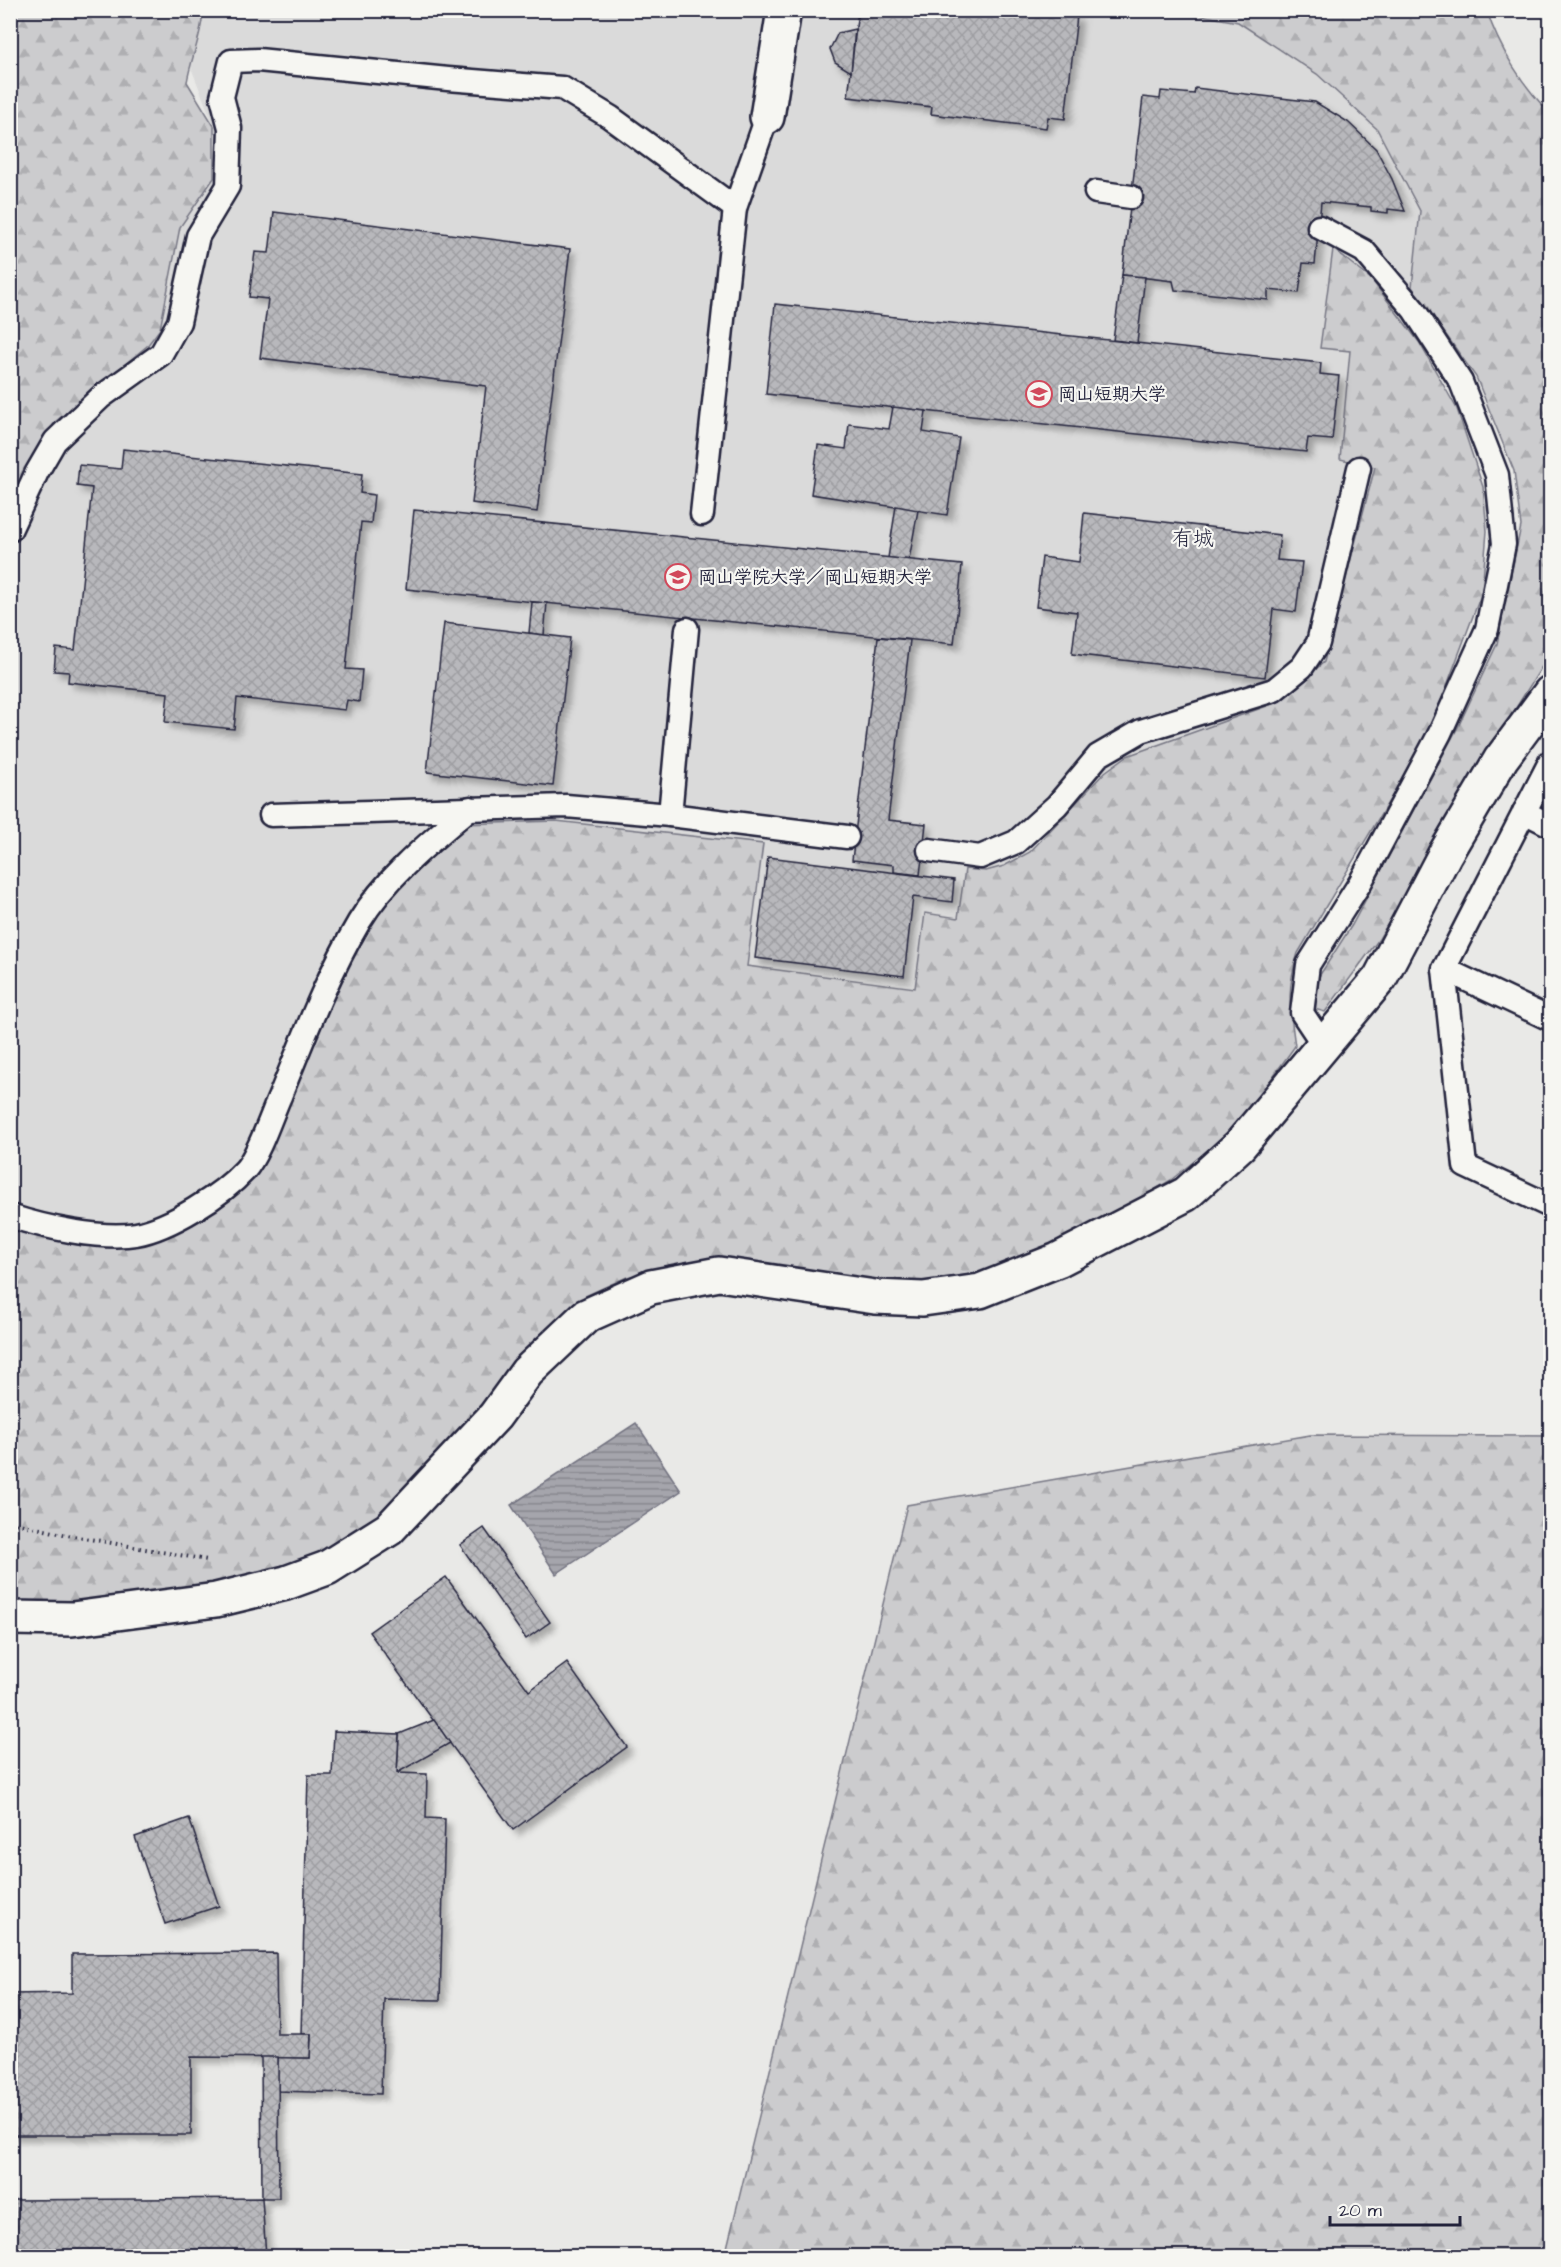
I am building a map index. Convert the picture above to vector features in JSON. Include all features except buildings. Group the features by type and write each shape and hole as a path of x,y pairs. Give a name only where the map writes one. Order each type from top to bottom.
{"street":[{"path":"767,117 784,10"},
{"path":"10,1618 72,1619 216,1600 286,1583 327,1568 389,1529 495,1416 527,1372 586,1316 651,1287 719,1275 875,1298 923,1299 980,1291 1058,1260 1186,1194 1240,1145 1380,978 1445,854 1501,759 1551,693"}],"lane":[{"path":"10,530 37,472 55,441 101,397 161,354 178,322 198,236 228,186 230,128 222,96 231,61 258,60 562,88 610,117 735,208"},
{"path":"702,514 735,208 767,117"},
{"path":"1096,192 1131,197"},
{"path":"1319,227 1364,251 1414,310 1461,382 1497,474 1504,544 1487,628 1440,733 1360,883 1308,965 1302,1013 1324,1046"},
{"path":"929,850 980,857 1016,842 1057,805 1098,756 1141,731 1274,690 1302,667 1318,643 1359,468"},
{"path":"670,815 687,629"},
{"path":"1551,762 1444,969 1465,1166 1551,1206"},
{"path":"271,814 566,806 670,815 847,837"},
{"path":"10,1216 92,1234 136,1234 174,1220 208,1202 246,1168 261,1139 323,992 360,921 384,888 411,858 470,808"},
{"path":"1524,812 1551,825"},
{"path":"1444,969 1551,1019"}],"path":[{"path":"10,1522 67,1535 214,1561"}],"shaded area":[{"name":"岡山学院大学／岡山短期大学","path":"115,11 1177,11 1238,22 1317,74 1373,123 1420,211 1393,469 1324,662 1278,702 1127,756 1105,772 1030,852 1004,866 986,871 965,869 958,918 925,913 915,988 746,966 763,844 556,821 464,824 262,1164 119,1244 82,1246 11,1228 10,505 55,422 147,346 160,329 180,227 214,178 214,126 190,65"},
{"path":"636,1423 681,1491 556,1574 511,1505"}],"green space":[{"path":"11,11 203,11 201,29 187,82 214,126 214,178 180,227 160,329 147,346 55,422 11,505"},
{"path":"1177,11 1487,11 1512,65 1530,91 1550,113 1550,657 1492,746 1379,939 1325,1012 1314,1009 1316,981 1352,925 1458,727 1497,644 1521,526 1514,471 1476,377 1412,287 1420,211 1377,129 1317,74 1238,22"},
{"path":"1333,249 1371,279 1419,342 1457,409 1483,487 1487,531 1482,592 1434,720 1392,796 1298,953 1290,989 1295,1046 1262,1092 1224,1137 1171,1180 1076,1236 989,1270 915,1286 720,1257 627,1277 585,1296 493,1392 394,1509 346,1543 284,1567 224,1585 125,1598 11,1606 11,1228 82,1246 119,1244 227,1201 348,959 393,891 464,824 556,821 763,844 747,966 915,988 925,913 958,918 965,869 986,871 1004,866 1030,852 1105,772 1127,756 1278,702 1324,662 1375,467 1340,459 1350,351 1320,348"},
{"path":"1310,1435 1550,1436 1550,2256 725,2256 907,1505"}],"place":[{"name":"岡山短期大学","path":"1039,394"},
{"name":"岡山学院大学／岡山短期大学","path":"678,577"}],"district":[{"name":"有城","path":"1193,538"}]}
